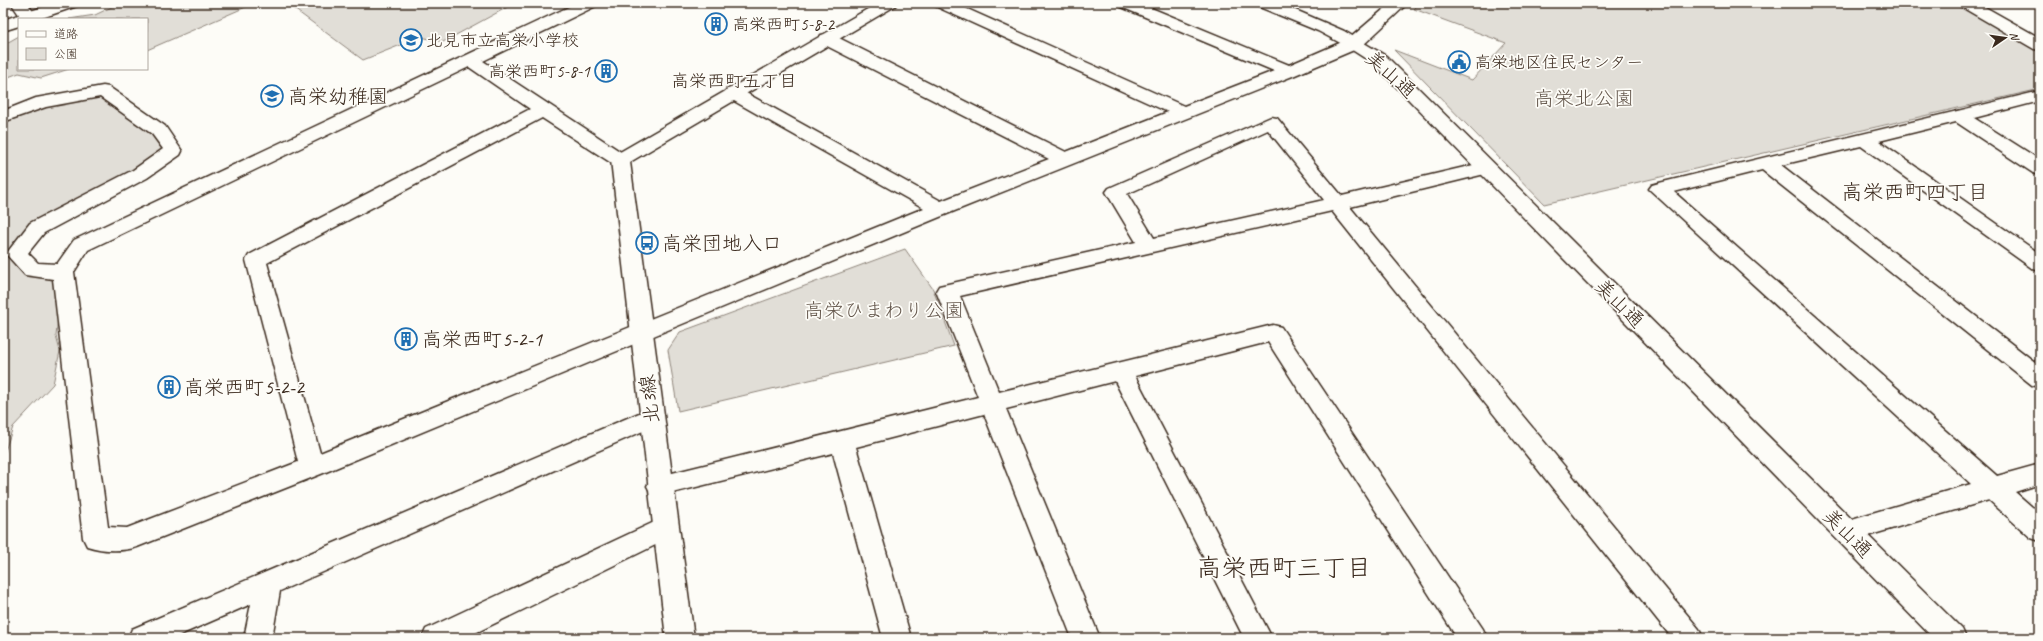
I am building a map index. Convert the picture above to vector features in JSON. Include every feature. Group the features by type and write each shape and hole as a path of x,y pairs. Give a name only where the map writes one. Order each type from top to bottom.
{"street":[{"path":"19,3 24,18"},
{"path":"27,18 70,3"},
{"path":"590,3 472,61 81,246 63,272 96,538 128,539 312,467 940,209 1289,71 1355,42 1400,3"},
{"path":"472,61 543,110 620,160 889,3"},
{"path":"941,3 1184,113"},
{"path":"1125,3 1289,71"},
{"name":"美山通","path":"1264,3 1321,25 1355,42 1380,60 1952,638"},
{"path":"1966,3 2040,45"},
{"path":"3,26 18,21"},
{"path":"827,39 1066,160"},
{"path":"3,117 42,102 103,91 159,130 173,151 140,174 37,228 16,254 32,270 63,272"},
{"path":"733,93 940,209"},
{"path":"2040,96 1767,164 1659,189 2040,530"},
{"path":"312,467 256,260 543,110"},
{"path":"1960,116 2040,169"},
{"path":"1148,245 1116,192 1271,122 1690,638"},
{"path":"1865,140 2040,264"},
{"name":"北3線","path":"620,160 642,332 651,417 680,638"},
{"path":"1767,164 2040,379"},
{"path":"1086,638 947,291 1148,245 1337,205 1486,168"},
{"path":"660,486 842,442 991,402 1273,333 1473,638"},
{"path":"1120,371 1258,638"},
{"path":"142,638 651,417"},
{"path":"842,442 897,638"},
{"path":"1847,531 2040,474"},
{"path":"436,638 666,528"},
{"path":"258,638 268,584"}],"green space":[{"path":"120,3 255,3 148,50 148,18 76,18 95,15"},
{"path":"293,3 515,3 443,42 421,37 363,60 290,6"},
{"name":"高栄北公園","path":"1420,3 1954,3 2040,52 2040,89 1544,204 1394,50 1472,80 1506,43 1414,9"},
{"path":"18,37 18,70 66,70 41,78 19,73 3,79 3,45"},
{"path":"103,91 173,151 37,228 19,257 63,272 56,336 60,351 53,384 13,427 3,457 3,117"},
{"name":"高栄ひまわり公園","path":"905,249 933,289 954,346 678,411 668,350 680,332"}],"place":[{"name":"高栄西町5-8-2","path":"716,24"},
{"name":"北見市立高栄小学校","path":"411,40"},
{"name":"高栄地区住民センター","path":"1459,62"},
{"name":"高栄西町5-8-1","path":"606,71"},
{"name":"高栄幼稚園","path":"272,96"},
{"name":"高栄団地入口","path":"647,243"},
{"name":"高栄西町5-2-1","path":"406,339"},
{"name":"高栄西町5-2-2","path":"169,387"}],"district":[{"name":"高栄西町五丁目","path":"734,81"},
{"name":"高栄西町四丁目","path":"1915,192"},
{"name":"高栄西町三丁目","path":"1284,567"}]}
